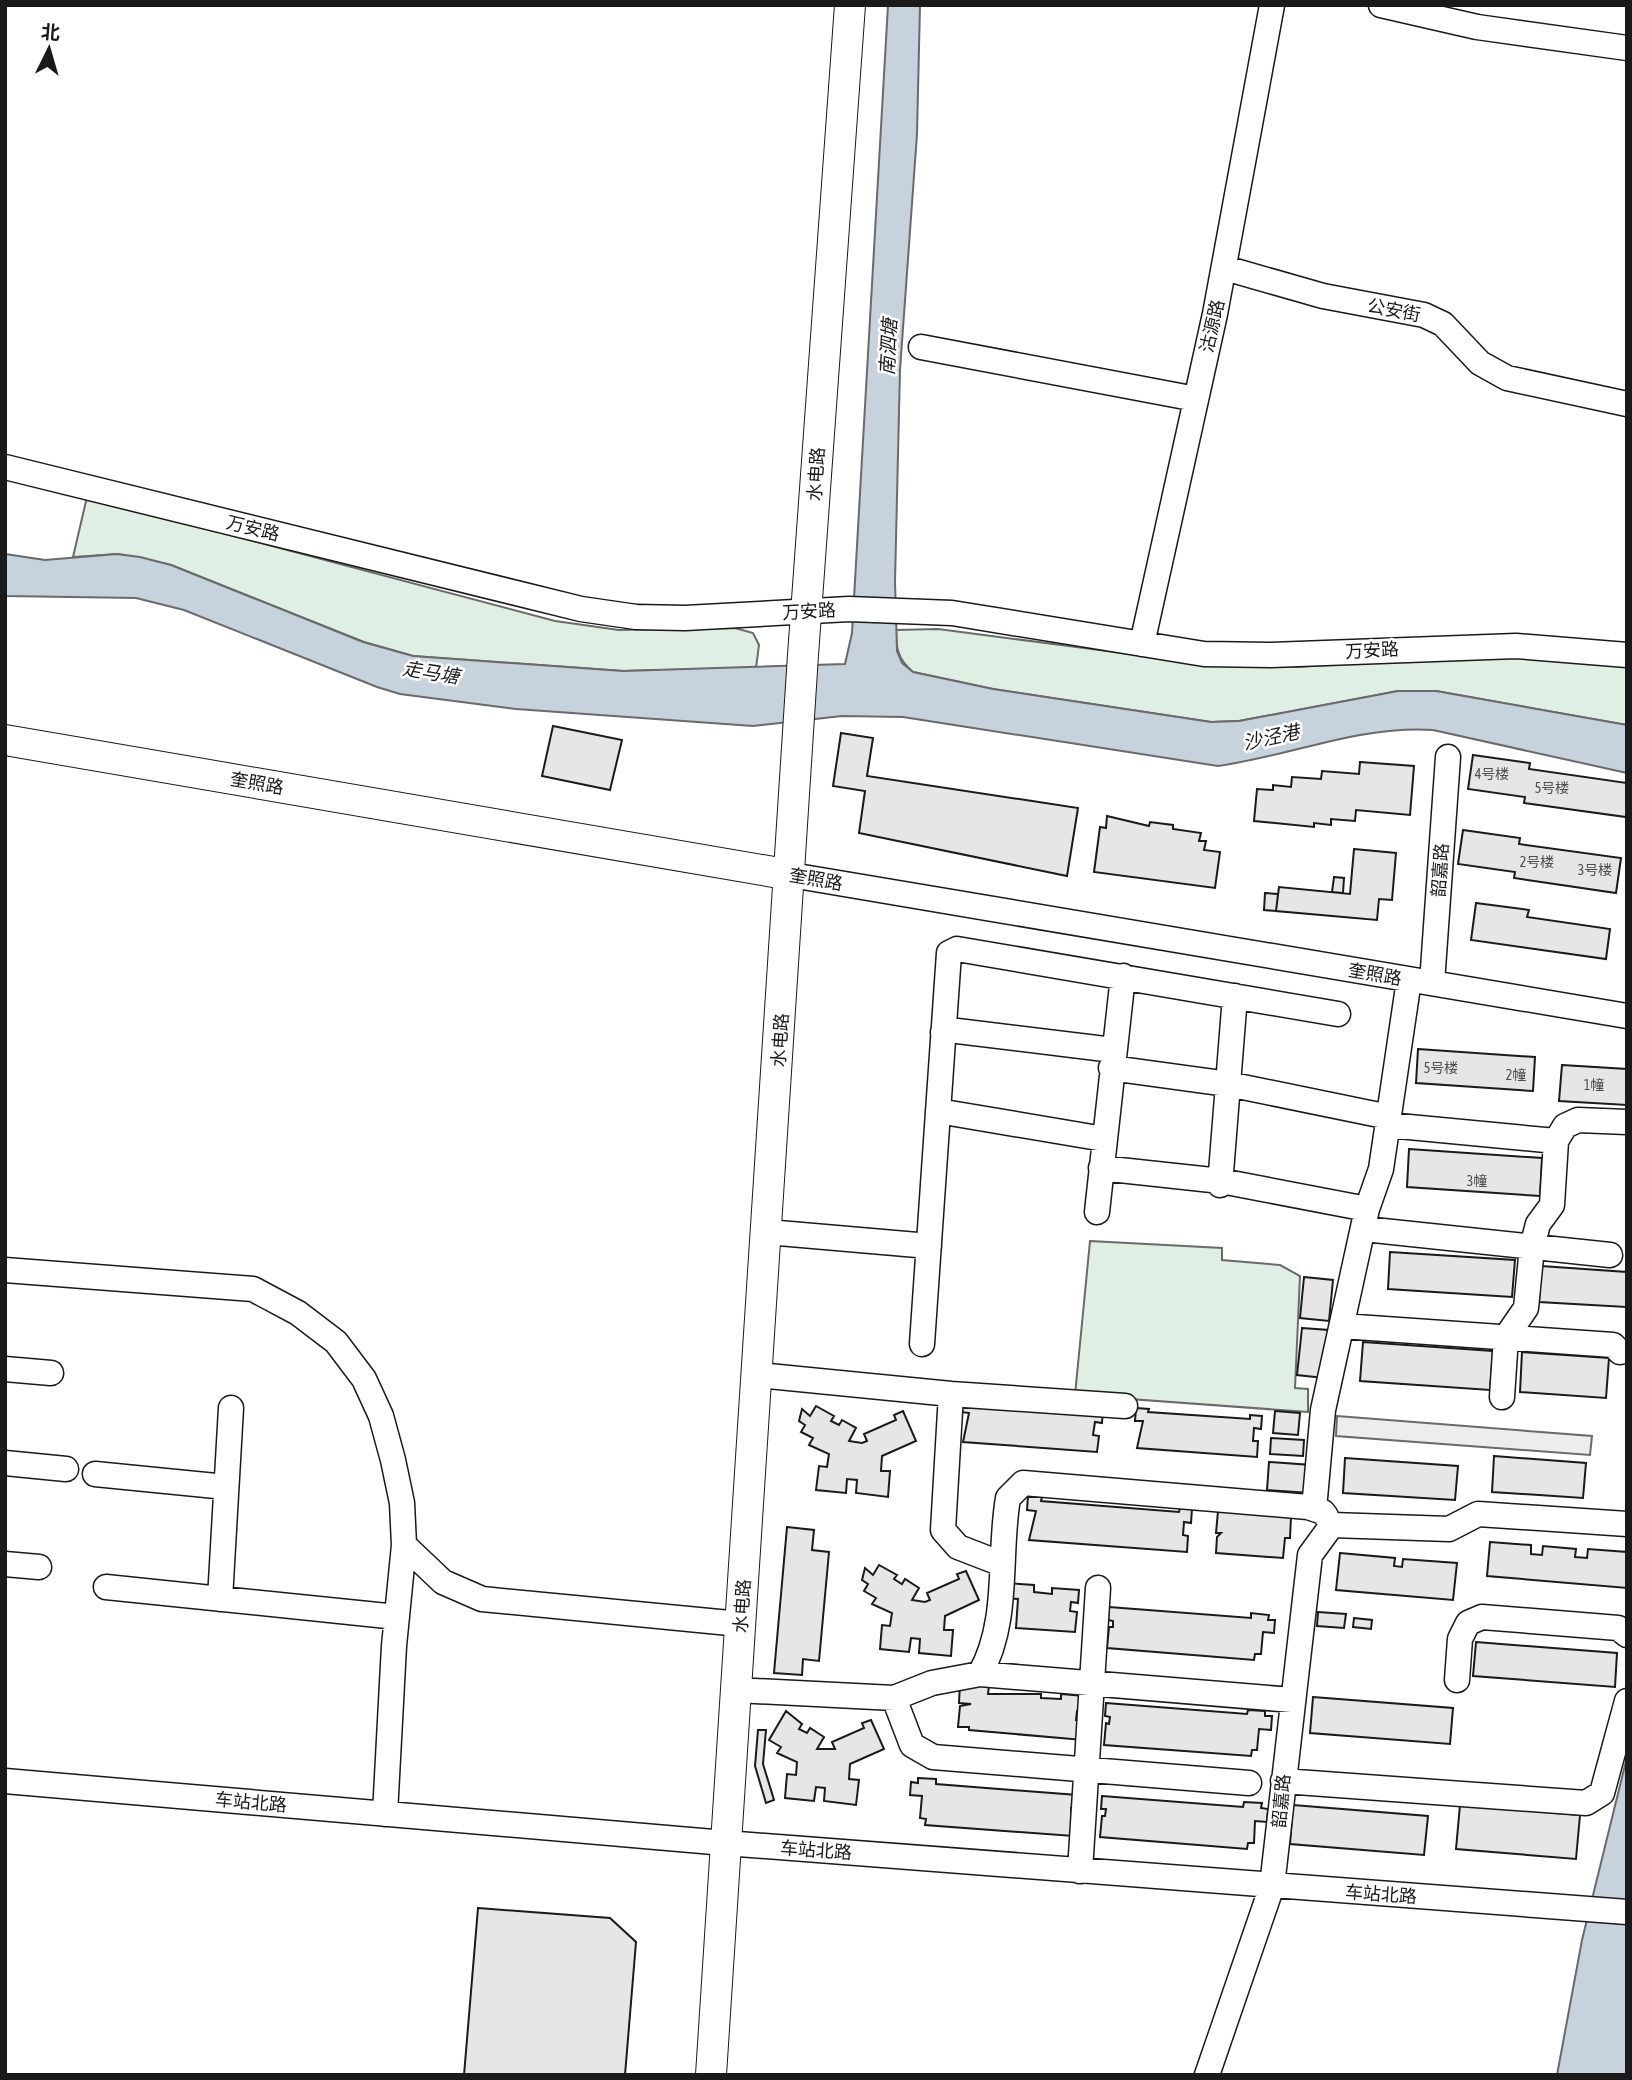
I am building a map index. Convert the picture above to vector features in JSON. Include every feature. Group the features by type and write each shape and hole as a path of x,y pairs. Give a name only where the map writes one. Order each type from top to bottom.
{"main road":[{"name":"水电路","path":"711,2075 791,875 803,655 850,5"},
{"name":"奎照路","path":"5,740 791,875"}],"street":[{"name":"沽源路","path":"1142,645 1225,268 1272,5"},
{"path":"1381,5 1477,27 1627,48"},
{"name":"公安街","path":"1225,268 1323,296 1424,315 1443,324 1480,363 1507,379 1627,404"},
{"path":"921,347 1196,399"},
{"name":"万安路","path":"5,467 581,609 636,617 685,618 849,609 910,611 952,613 1142,645 1217,654 1516,646 1627,655"},
{"name":"韶嘉路","path":"1207,2075 1272,1886 1310,1555 1318,1539 1323,1517 1323,1410 1366,1219 1381,1169 1388,1121 1420,981 1448,757"},
{"name":"奎照路","path":"791,875 1627,1016"},
{"path":"922,1344 949,953 957,949 1338,1014"},
{"path":"1097,1212 1123,976"},
{"path":"1220,1183 1235,996"},
{"path":"943,1032 949,1030 1112,1059 1388,1121 1556,1141"},
{"path":"939,1111 1104,1139"},
{"path":"1502,1397 1506,1337 1526,1308 1532,1247 1538,1224 1552,1205 1556,1141 1565,1126 1578,1120 1627,1122"},
{"path":"1101,1168 1220,1183 1366,1219 1532,1247 1610,1255"},
{"path":"767,1232 813,1236 826,1253 928,1255"},
{"path":"5,1270 253,1289 298,1313 336,1342 364,1379 381,1416 402,1503 404,1545 397,1617 386,1814"},
{"path":"1342,1326 1612,1345 1620,1352"},
{"path":"5,1369 51,1373"},
{"path":"758,1375 951,1394 1125,1406"},
{"path":"951,1394 943,1530 958,1547 1002,1564"},
{"path":"220,1599 231,1408"},
{"path":"5,1463 65,1469"},
{"path":"95,1474 226,1487"},
{"path":"981,1674 992,1653 1008,1498 1023,1483 1038,1482 1323,1517 1449,1529 1478,1514 1627,1524"},
{"path":"404,1545 443,1582 482,1599 740,1624"},
{"path":"5,1564 38,1567"},
{"path":"106,1587 397,1617"},
{"path":"1080,1871 1098,1588"},
{"path":"1457,1680 1460,1639 1468,1623 1482,1617 1618,1628 1627,1635"},
{"path":"736,1690 894,1698 932,1683 981,1674 1292,1700"},
{"path":"894,1698 912,1745 933,1757 1249,1783"},
{"path":"1283,1781 1586,1802 1602,1793 1627,1701"},
{"name":"车站北路","path":"5,1781 726,1843 1627,1912"}],"green space":[{"path":"87,497 555,621 619,630 735,628 753,633 759,645 756,668 623,671 413,656 364,642 171,565 118,554 73,557"},
{"path":"938,629 1169,659 1295,667 1541,653 1627,663 1627,725 1436,691 1398,691 1239,721 1211,722 993,689 913,672 899,653 896,630"},
{"path":"1090,1241 1222,1248 1222,1260 1280,1265 1300,1276 1295,1388 1308,1389 1308,1412 1075,1395"}],"shaded area":[{"path":"1337,1416 1592,1436 1590,1455 1336,1436"}],"water":[{"path":"888,5 920,5 917,134 900,370 895,582 897,651 902,663 913,672 993,689 1211,722 1239,721 1398,691 1436,691 1627,725 1627,773 1433,730 1378,732 1218,766 903,717 842,716 753,726 516,709 400,694 184,610 136,598 5,596 5,554 45,560 117,554 171,565 363,642 413,656 623,671 845,664 852,633"},
{"path":"1627,1757 1627,2075 1557,2075 1582,1940"}],"building":[{"path":"553,726 622,740 610,790 542,776"},
{"path":"841,733 873,738 867,776 1078,808 1067,876 859,833 865,791 833,786"},
{"path":"1473,755 1530,763 1529,769 1627,783 1626,817 1524,803 1525,797 1468,789"},
{"path":"1360,762 1414,766 1410,815 1356,810 1355,821 1331,819 1331,825 1314,823 1314,827 1254,821 1257,789 1273,790 1273,785 1291,787 1292,777 1321,779 1322,771 1359,774"},
{"path":"1107,816 1149,826 1150,822 1173,825 1173,829 1201,833 1199,841 1206,841 1204,850 1220,852 1215,888 1094,872 1100,827 1106,828"},
{"path":"1463,830 1520,838 1519,844 1621,858 1616,893 1514,878 1515,872 1458,864"},
{"path":"1354,849 1396,853 1392,900 1379,899 1377,920 1276,911 1279,887 1350,894"},
{"path":"1334,877 1344,878 1343,893 1332,892"},
{"path":"1265,893 1278,894 1276,911 1264,910"},
{"path":"1476,903 1529,910 1527,917 1610,929 1606,959 1471,940"},
{"path":"1418,1049 1535,1057 1533,1091 1416,1083"},
{"path":"1562,1065 1627,1069 1627,1105 1559,1101"},
{"path":"1409,1149 1542,1158 1540,1196 1407,1187"},
{"path":"1390,1252 1515,1260 1512,1297 1388,1289"},
{"path":"1541,1266 1627,1272 1626,1307 1539,1302"},
{"path":"1304,1277 1333,1280 1329,1321 1300,1318"},
{"path":"1302,1328 1329,1330 1324,1378 1297,1375"},
{"path":"1363,1342 1493,1351 1490,1390 1360,1381"},
{"path":"1522,1352 1609,1358 1606,1398 1520,1392"},
{"path":"962,1398 1103,1409 1102,1423 1095,1422 1093,1435 1099,1436 1097,1452 963,1442 969,1413 961,1412"},
{"path":"816,1406 834,1416 831,1421 839,1425 842,1420 856,1428 849,1441 862,1443 867,1441 864,1434 896,1420 894,1415 903,1411 916,1441 882,1456 881,1471 890,1471 888,1497 856,1493 857,1480 847,1479 846,1493 816,1490 819,1466 827,1467 829,1454 809,1445 813,1438 801,1432 805,1425 799,1421 802,1409 810,1416"},
{"path":"1136,1408 1149,1409 1148,1412 1250,1419 1250,1415 1262,1416 1261,1429 1254,1428 1253,1441 1258,1441 1257,1457 1137,1448 1143,1421 1135,1421"},
{"path":"1275,1411 1300,1413 1298,1435 1273,1433"},
{"path":"1271,1438 1304,1440 1303,1456 1270,1454"},
{"path":"1494,1456 1586,1463 1583,1498 1492,1492"},
{"path":"1345,1458 1458,1466 1455,1500 1343,1493"},
{"path":"1269,1462 1312,1465 1310,1493 1267,1490"},
{"path":"1028,1496 1042,1497 1041,1501 1179,1512 1180,1508 1192,1509 1191,1523 1184,1522 1183,1535 1188,1536 1187,1552 1029,1540 1036,1511 1027,1510"},
{"path":"1218,1511 1291,1517 1290,1538 1285,1538 1283,1558 1216,1553 1217,1537 1221,1533 1216,1533"},
{"path":"787,1527 814,1530 812,1550 829,1552 819,1661 803,1659 802,1675 774,1673"},
{"path":"1490,1542 1531,1545 1531,1554 1542,1555 1543,1546 1576,1549 1575,1557 1587,1558 1588,1549 1627,1552 1627,1588 1487,1576"},
{"path":"1340,1553 1395,1558 1394,1566 1402,1567 1403,1559 1457,1563 1453,1600 1336,1590"},
{"path":"879,1565 897,1575 894,1579 902,1584 905,1579 919,1588 912,1600 925,1602 930,1600 927,1593 959,1579 957,1574 966,1571 979,1600 945,1616 944,1630 953,1630 951,1656 919,1653 920,1639 911,1638 909,1652 880,1649 882,1625 890,1626 892,1613 872,1604 876,1598 864,1591 868,1584 862,1580 865,1568 873,1575"},
{"path":"1006,1583 1034,1585 1034,1592 1052,1594 1052,1588 1079,1590 1078,1603 1071,1602 1070,1611 1077,1612 1075,1632 1016,1628 1018,1599 1005,1598"},
{"path":"1109,1607 1251,1618 1251,1613 1269,1615 1268,1620 1275,1620 1274,1633 1263,1632 1261,1654 1255,1654 1254,1660 1107,1648 1109,1627 1113,1627 1113,1621 1108,1620"},
{"path":"1318,1612 1346,1614 1344,1628 1317,1626"},
{"path":"1354,1618 1372,1620 1371,1629 1353,1627"},
{"path":"1476,1642 1617,1653 1615,1687 1473,1676"},
{"path":"960,1683 989,1686 988,1694 1041,1694 1041,1698 1061,1699 1061,1694 1085,1696 1084,1711 1077,1711 1076,1720 1085,1721 1083,1740 958,1727 960,1706 971,1704 959,1703"},
{"path":"1313,1697 1453,1708 1450,1744 1310,1733"},
{"path":"1106,1703 1247,1714 1248,1710 1265,1711 1265,1716 1272,1716 1271,1730 1259,1729 1257,1750 1252,1750 1251,1756 1104,1745 1106,1723 1109,1724 1110,1717 1105,1716"},
{"path":"786,1711 802,1724 799,1729 807,1733 810,1728 824,1737 817,1749 835,1749 832,1742 864,1728 862,1723 871,1720 884,1749 850,1764 849,1779 859,1780 856,1805 824,1801 825,1788 816,1787 814,1801 785,1798 787,1774 796,1775 797,1762 777,1753 781,1747 769,1740"},
{"path":"758,1730 766,1730 763,1764 774,1800 766,1803 755,1766"},
{"path":"918,1778 936,1779 936,1784 1077,1795 1076,1809 1071,1808 1073,1836 925,1825 926,1819 920,1818 922,1796 910,1795 911,1782 918,1783"},
{"path":"1102,1796 1243,1807 1244,1802 1262,1803 1261,1808 1268,1809 1267,1822 1255,1821 1254,1843 1248,1843 1247,1849 1100,1837 1102,1816 1105,1816 1106,1809 1101,1809"},
{"path":"1293,1805 1428,1816 1424,1855 1290,1844"},
{"path":"1460,1805 1580,1815 1576,1859 1456,1849"},
{"path":"478,1908 610,1918 636,1942 625,2075 464,2075"}],"water label":[{"name":"南泗塘","path":"888,347"},
{"name":"走马塘","path":"431,672"},
{"name":"沙泾港","path":"1271,737"}]}
